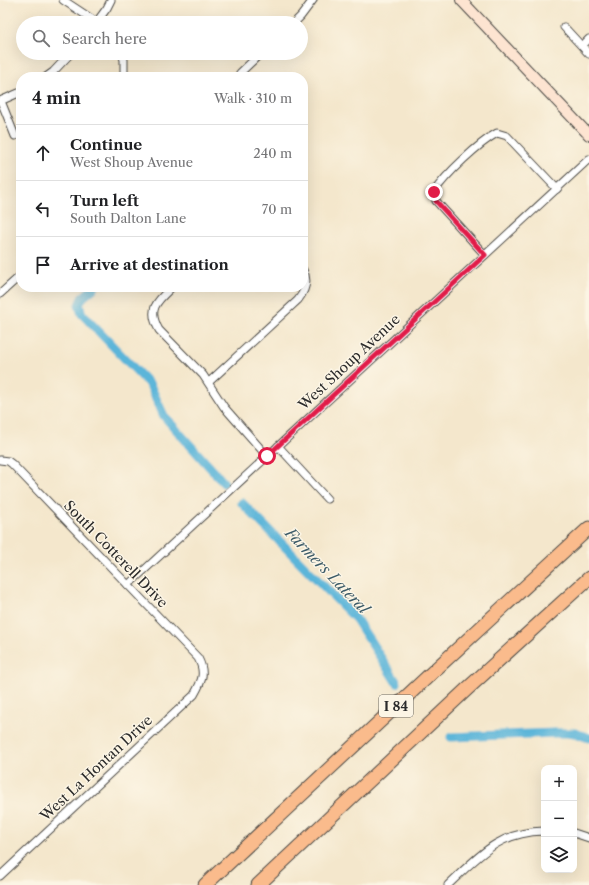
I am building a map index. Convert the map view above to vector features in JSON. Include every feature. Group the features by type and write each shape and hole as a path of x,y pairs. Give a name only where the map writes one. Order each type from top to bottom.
{"highway":[{"name":"I 84","path":"205,885 443,662 589,528"},
{"name":"I 84","path":"258,885 472,684 589,578"}],"main road":[{"path":"461,0 589,135"}],"street":[{"path":"63,0 87,16"},
{"path":"102,16 111,0"},
{"path":"301,16 313,0"},
{"path":"564,27 589,54"},
{"path":"582,46 589,39"},
{"path":"53,72 64,60"},
{"path":"124,60 124,72"},
{"path":"241,72 254,60"},
{"path":"15,136 1,101 16,94"},
{"path":"485,255 436,201 434,192 440,182 486,139 497,133 507,136 557,189"},
{"name":"West Shoup Avenue","path":"128,585 589,159"},
{"path":"0,294 16,280"},
{"path":"167,292 156,304 154,311 154,321 159,330 209,382 224,407 267,456"},
{"path":"209,382 298,300 304,292"},
{"path":"278,446 327,499"},
{"name":"South Cotterell Drive","path":"0,460 8,461 12,464 198,658 202,666 203,675"},
{"name":"West La Hontan Drive","path":"0,876 194,695 200,685 203,675"},
{"path":"448,885 498,841 517,834 541,831"},
{"path":"577,834 589,838"}],"waterway":[{"name":"Farmers Lateral","path":"89,292 82,298 79,305 82,314 150,385 164,416 224,483"},
{"name":"Farmers Lateral","path":"242,503 356,619 397,683"},
{"name":"Farmers Lateral","path":"451,737 575,733 589,738"}],"route":[{"path":"267,456 485,255 436,201 434,192"}]}
